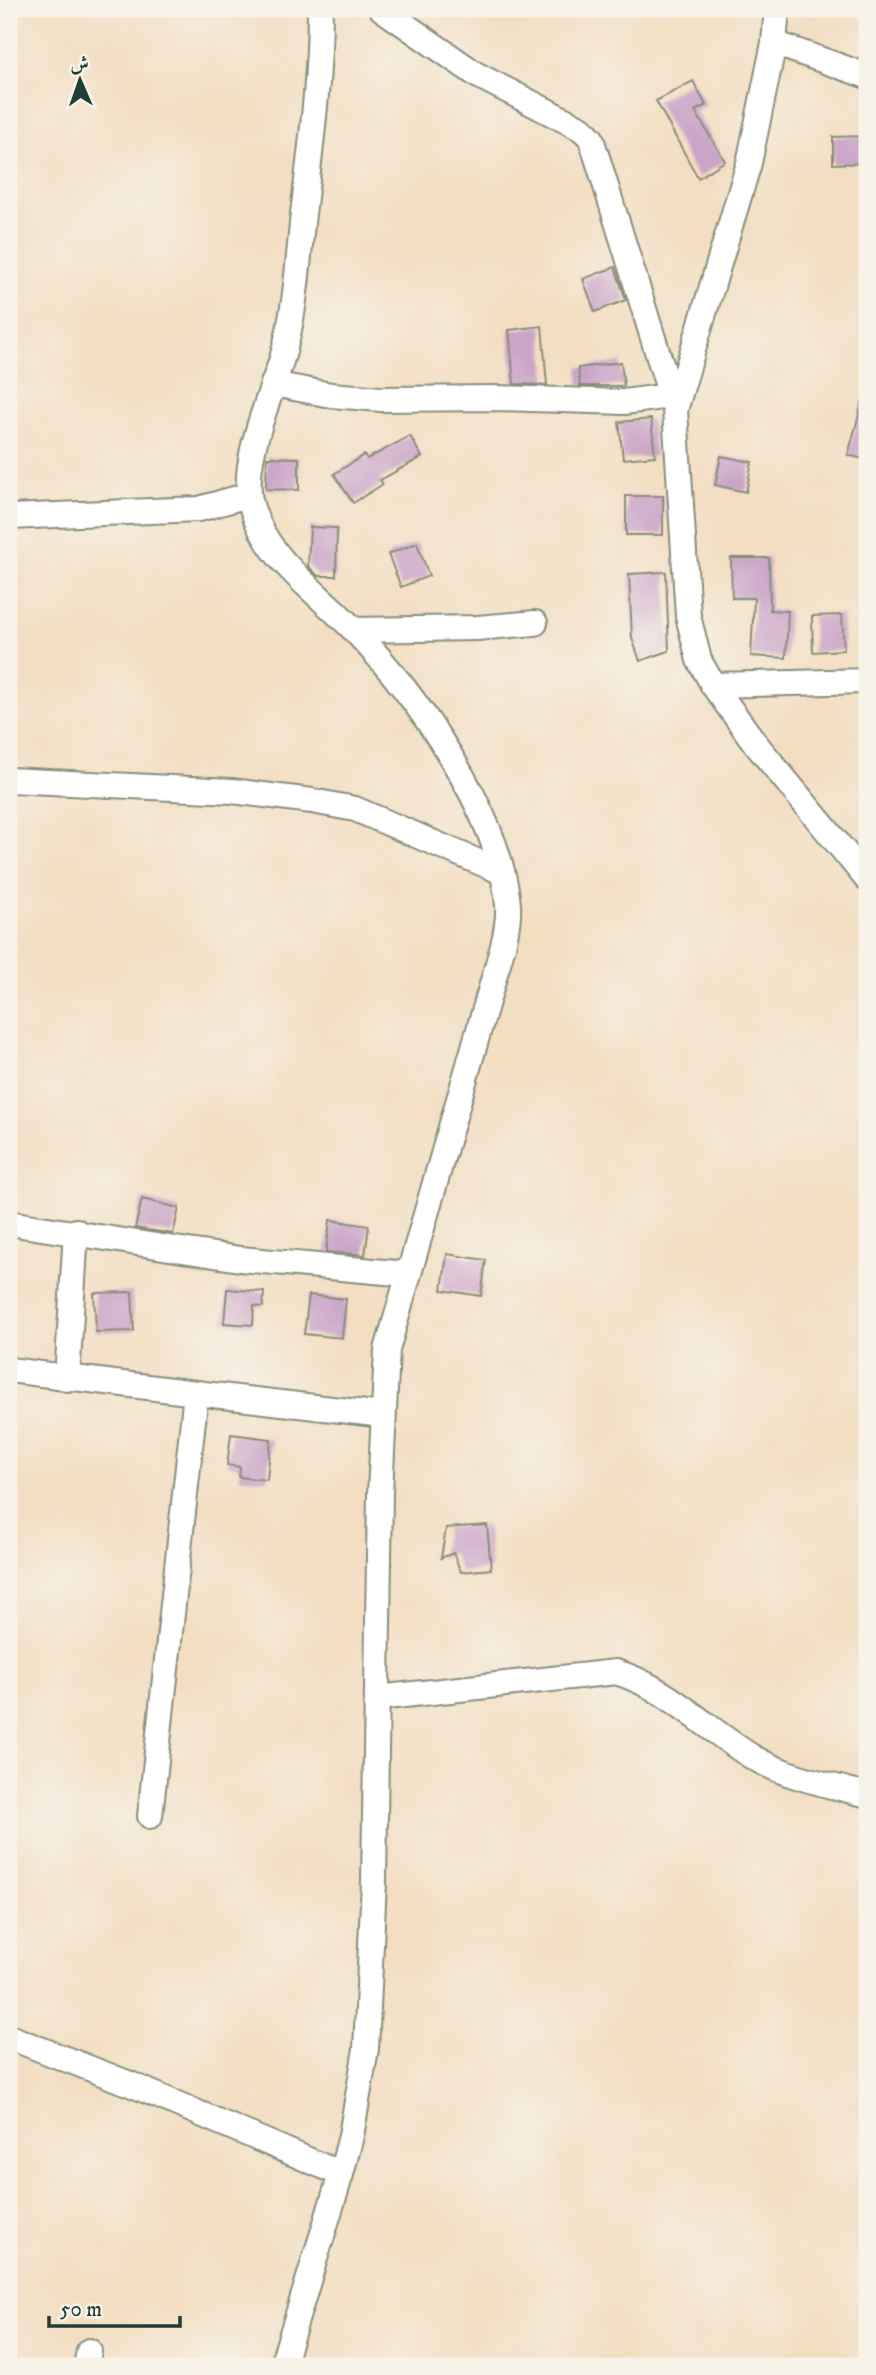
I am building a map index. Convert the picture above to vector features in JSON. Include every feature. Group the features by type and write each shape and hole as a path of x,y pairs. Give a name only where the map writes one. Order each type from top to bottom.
{"street":[{"path":"282,2366 341,2174 351,2136 366,2049 374,1882 383,1415 387,1350 503,946 508,904 491,837 439,737 354,630 277,555 259,526 248,495 251,463 283,355 297,281 318,82 320,9"},
{"path":"382,9 477,75 582,129 591,138 673,403 688,616 699,660 713,685 755,743 867,879"},
{"path":"673,403 749,163 774,43 777,9"},
{"path":"774,43 867,75"},
{"path":"273,384 331,395 381,399 498,398 673,403"},
{"path":"9,517 199,509 248,495"},
{"path":"354,630 464,628 535,623"},
{"path":"713,685 867,681"},
{"path":"9,780 232,792 355,809 502,872"},
{"path":"9,1223 76,1231 240,1259 407,1274"},
{"path":"67,1379 76,1231"},
{"path":"9,1370 383,1415"},
{"path":"150,1816 196,1393"},
{"path":"377,1699 616,1672 633,1677 660,1692 755,1759 801,1777 867,1795"},
{"path":"9,2037 135,2086 341,2174"}],"building":[{"path":"693,81 706,105 695,111 725,161 698,178 656,101"},
{"path":"867,136 867,163 833,164 833,137"},
{"path":"615,267 626,300 595,312 583,279"},
{"path":"542,326 547,385 514,384 509,330"},
{"path":"621,362 624,386 580,386 578,368"},
{"path":"863,400 867,401 867,460 848,455"},
{"path":"651,419 655,456 623,459 619,422"},
{"path":"410,436 422,457 380,480 383,484 353,503 334,474 364,455 367,459"},
{"path":"721,456 752,462 746,492 715,485"},
{"path":"267,457 299,458 299,490 266,489"},
{"path":"626,496 663,496 663,535 626,535"},
{"path":"310,527 337,528 336,576 318,576 308,566"},
{"path":"417,543 429,576 401,587 388,554"},
{"path":"731,558 769,558 770,610 788,611 786,658 751,656 754,598 732,598"},
{"path":"666,572 669,651 640,661 632,638 629,574"},
{"path":"842,615 844,650 813,652 812,616"},
{"path":"142,1199 179,1208 173,1234 135,1228"},
{"path":"330,1220 369,1226 365,1255 326,1252"},
{"path":"447,1254 486,1260 481,1296 442,1290"},
{"path":"227,1289 264,1292 263,1307 254,1306 253,1325 224,1323"},
{"path":"132,1292 134,1331 96,1332 94,1293"},
{"path":"309,1295 346,1299 342,1338 304,1334"},
{"path":"231,1434 271,1439 267,1480 239,1477 240,1467 227,1465"},
{"path":"487,1525 491,1569 461,1572 453,1553 441,1558 446,1528"}]}
